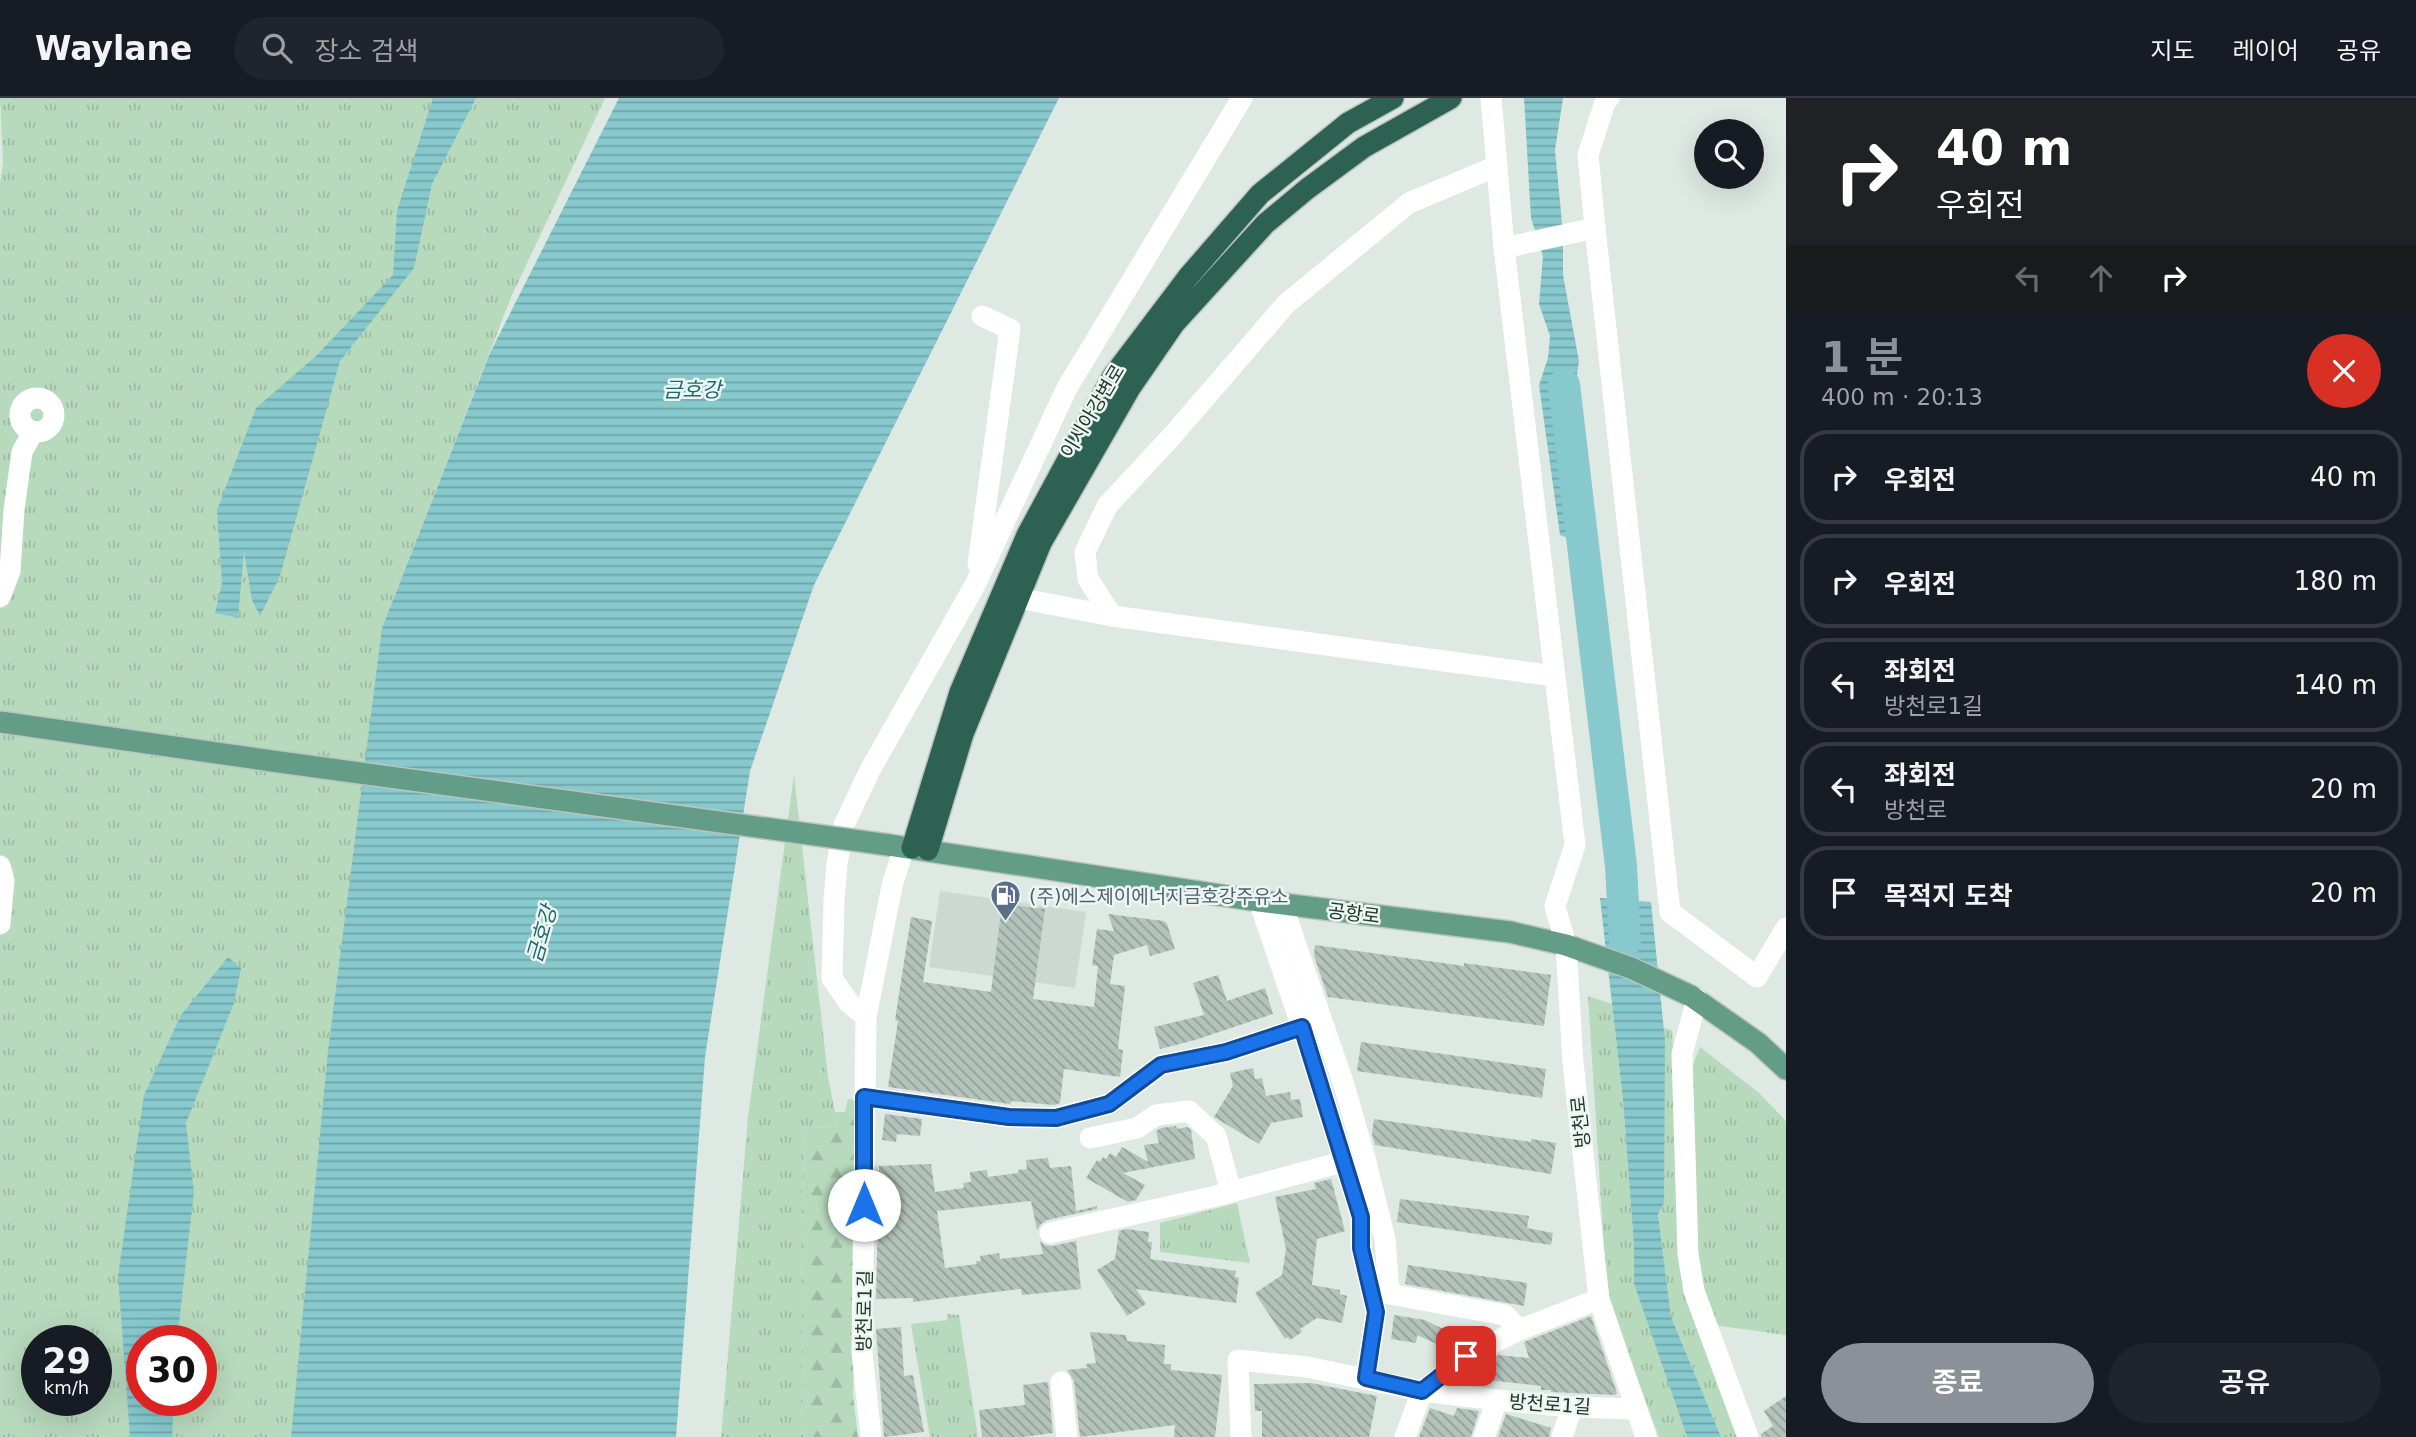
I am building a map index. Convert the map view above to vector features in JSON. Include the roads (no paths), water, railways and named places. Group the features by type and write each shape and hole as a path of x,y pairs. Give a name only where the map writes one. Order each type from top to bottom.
{"highway":[{"name":"이시아강변로","path":"908,847 960,692 1027,535 1113,376 1188,277 1260,194 1348,123 1393,98"},
{"name":"이시아강변로","path":"908,847 963,734 1041,543 1130,388 1174,324 1265,224 1307,189 1364,147 1447,100"}],"main road":[{"name":"공항로","path":"0,722 908,847 1259,901 1510,932 1566,945 1631,968 1697,999 1758,1043 1786,1069"}],"street":[{"path":"866,1017 849,1003 832,978 834,900 844,825 870,770 975,585 1066,387 1242,98"},
{"name":"방천로","path":"1492,98 1504,248 1574,845 1555,906 1566,945 1573,1063 1599,1299 1646,1437"},
{"path":"1609,98 1606,99 1588,155 1670,912 1757,977 1786,928"},
{"path":"1112,616 1088,579 1085,552 1107,506 1172,436 1286,304 1409,203 1497,166"},
{"path":"1504,248 1594,229"},
{"path":"975,585 1010,329 982,316"},
{"path":"0,597 10,571 22,452 33,432"},
{"path":"1018,598 1112,616 1555,676"},
{"name":"방천로1길","path":"871,1437 862,1352 866,1017 892,886 908,847"},
{"path":"0,866 4,880 0,924"},
{"path":"1259,901 1302,1027 1361,1217 1361,1248 1376,1312 1366,1378"},
{"path":"1282,904 1344,1085 1366,1162 1385,1239 1389,1294 1505,1315 1519,1330"},
{"path":"1697,999 1682,1054 1688,1254 1694,1291 1748,1437"},
{"path":"864,1097 1009,1117 1056,1118 1109,1104 1161,1065 1226,1052 1302,1027"},
{"path":"1090,1138 1137,1128 1156,1115 1189,1111 1216,1136 1231,1192"},
{"path":"1049,1233 1231,1192 1342,1162"},
{"path":"1405,1437 1422,1391 1466,1356 1519,1330 1599,1299"},
{"name":"방천로1길","path":"1241,1437 1238,1360 1307,1367 1422,1391 1573,1407 1636,1409"},
{"path":"1061,1382 1067,1437"},
{"path":"1484,1437 1497,1400"},
{"path":"1562,1437 1573,1407"}],"water":[{"path":"433,98 476,98 432,184 414,268 340,361 280,576 260,616 252,600 244,551 238,618 215,613 222,583 217,510 256,408 316,356 393,275 397,211"},
{"name":"금호강","path":"619,98 1059,98 814,585 750,771 705,1057 676,1437 291,1437 328,1051 382,628 490,353"},
{"path":"1524,98 1563,98 1555,150 1563,233 1563,275 1579,361 1569,428 1575,541 1560,535 1539,385 1548,358 1550,336 1539,304 1543,256 1531,218"},
{"path":"1600,898 1651,902 1665,1041 1664,1203 1658,1214 1671,1317 1721,1437 1687,1437 1634,1284 1634,1246 1623,1100"},
{"path":"228,957 241,968 234,1003 186,1123 194,1192 179,1325 126,1325 126,1383 118,1276 144,1095 181,1015"},
{"path":"128,1416 173,1416 172,1437 130,1437"}],"waterway":[{"path":"1564,385 1621,866 1625,942"}],"place":[{"name":"(주)에스제이에너지금호강주유소","path":"1006,923"}]}
